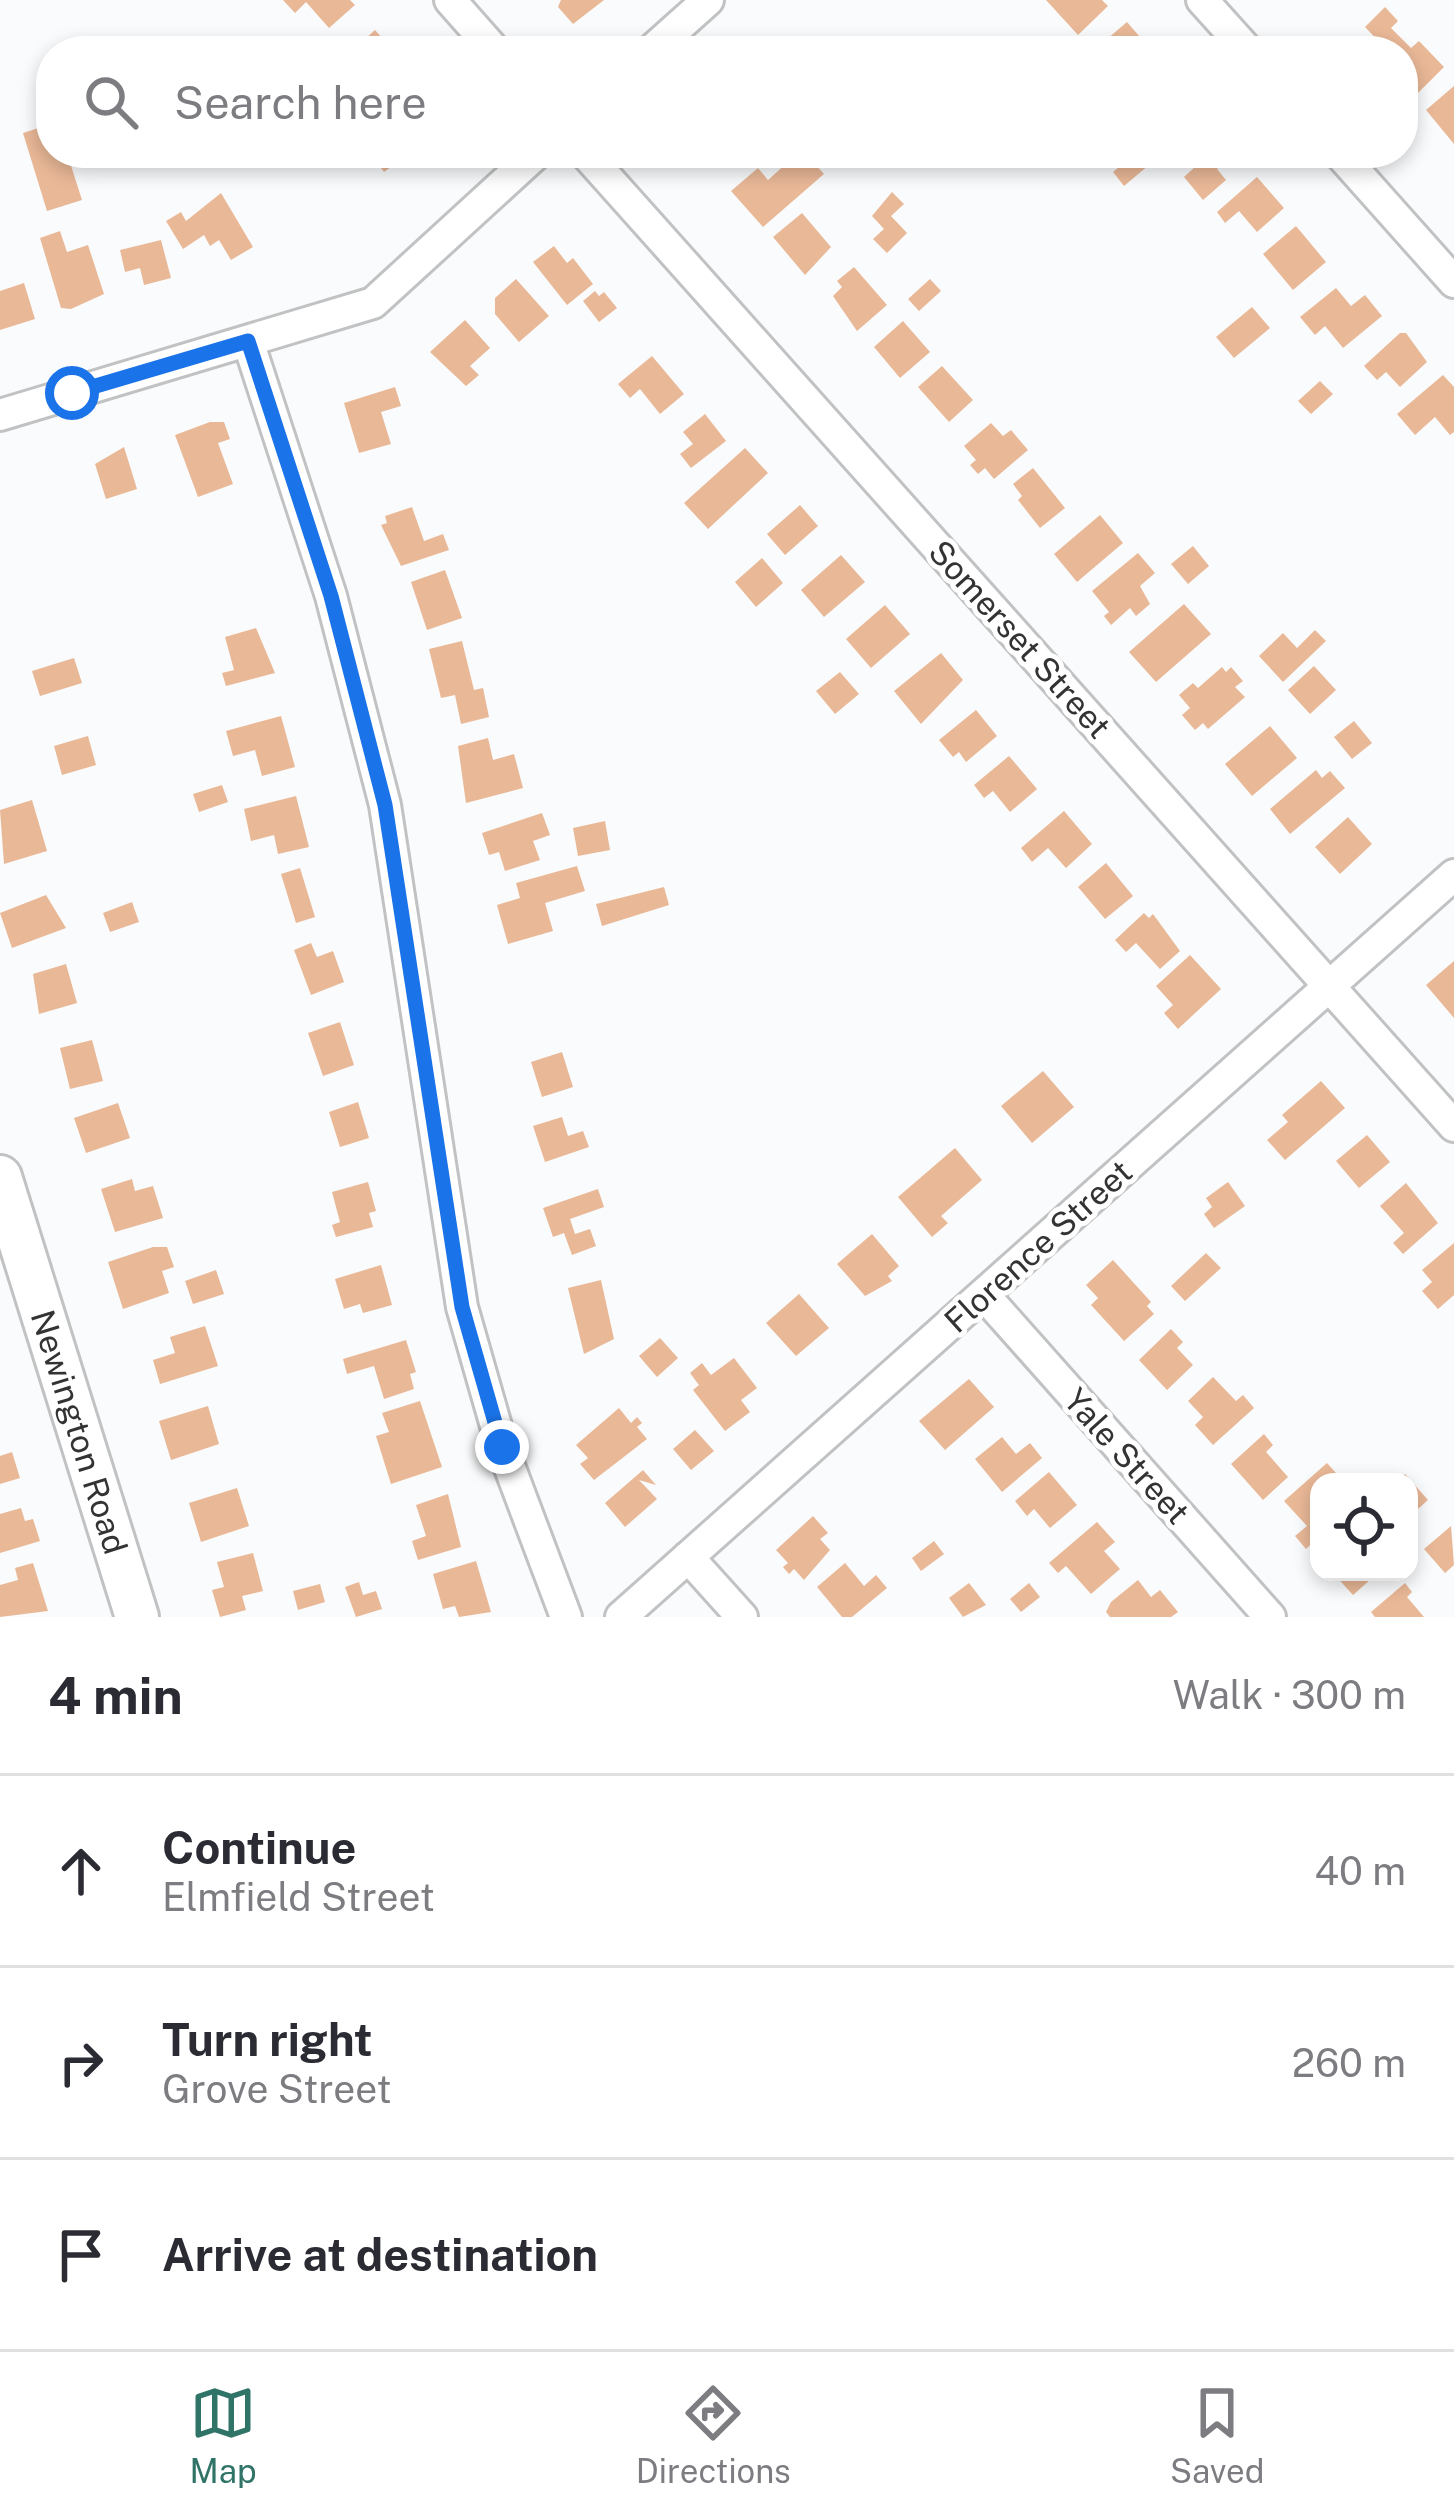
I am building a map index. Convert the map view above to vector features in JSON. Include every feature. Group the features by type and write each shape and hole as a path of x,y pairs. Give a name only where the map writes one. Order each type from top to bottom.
{"main road":[{"name":"Newington Road","path":"0,1178 137,1617"}],"street":[{"path":"450,0 482,36"},
{"path":"668,36 708,0"},
{"path":"1202,0 1234,36"},
{"path":"0,415 373,303 522,168"},
{"name":"Somerset Street","path":"598,168 1454,1126"},
{"path":"1352,168 1454,282"},
{"path":"248,341 331,596 385,805 462,1307 502,1447 566,1617"},
{"name":"Florence Street","path":"621,1617 1454,874"},
{"name":"Yale Street","path":"984,1295 1270,1617"},
{"path":"688,1557 742,1617"}],"building":[{"path":"283,0 350,0 355,5 329,28 306,2 295,13"},
{"path":"561,0 604,0 573,24 558,7"},
{"path":"1046,0 1102,0 1108,6 1078,35"},
{"path":"1385,7 1398,21 1391,28 1399,36 1374,36 1365,27"},
{"path":"1127,22 1139,36 1111,36"},
{"path":"1418,42 1444,67 1418,93"},
{"path":"1454,86 1454,144 1426,110"},
{"path":"36,129 36,168 72,168 82,200 47,211 23,133"},
{"path":"758,168 768,180 781,168 819,168 824,174 763,227 731,191"},
{"path":"1118,168 1145,168 1124,186 1113,172"},
{"path":"1194,168 1218,168 1226,180 1203,200 1184,177"},
{"path":"1257,177 1284,208 1257,232 1239,211 1225,223 1217,212"},
{"path":"892,192 904,204 891,216 907,233 887,253 873,239 884,229 872,216"},
{"path":"221,193 253,247 231,260 219,240 210,246 204,235 183,249 166,221 181,212 186,221"},
{"path":"802,213 831,247 805,275 773,237"},
{"path":"1296,226 1326,262 1293,290 1263,254"},
{"path":"60,231 67,252 88,245 104,294 71,309 61,308 40,238"},
{"path":"161,240 171,278 144,285 140,268 125,272 120,250"},
{"path":"554,246 567,263 573,258 593,284 567,305 533,262"},
{"path":"854,267 887,305 857,331 833,296 842,287 837,281"},
{"path":"516,279 549,316 519,342 495,314 495,298"},
{"path":"930,279 941,291 919,311 908,299"},
{"path":"24,283 35,319 0,330 0,291"},
{"path":"1336,288 1351,306 1365,295 1382,316 1343,348 1325,326 1315,335 1300,317"},
{"path":"595,291 599,296 604,292 617,308 599,322 583,301"},
{"path":"1252,307 1270,328 1234,358 1216,337"},
{"path":"465,320 490,348 470,366 479,375 466,386 430,352"},
{"path":"903,321 930,352 900,378 874,347"},
{"path":"1400,333 1406,333 1427,362 1400,387 1386,372 1377,380 1364,366"},
{"path":"652,356 684,394 660,414 640,389 630,398 618,384"},
{"path":"942,366 973,400 949,422 918,387"},
{"path":"1443,375 1454,387 1454,432 1450,435 1435,417 1415,435 1397,414"},
{"path":"1320,381 1333,394 1311,414 1298,401"},
{"path":"395,387 401,406 381,412 391,444 359,453 344,403"},
{"path":"705,414 726,441 691,468 680,454 693,444 683,432"},
{"path":"224,422 230,439 218,443 233,484 198,497 175,435"},
{"path":"991,423 1003,436 1011,430 1028,450 994,479 985,468 978,474 970,465 976,460 964,446"},
{"path":"124,447 137,489 106,499 95,464"},
{"path":"745,448 768,473 708,529 684,503"},
{"path":"1033,468 1065,508 1040,528 1018,500 1022,496 1013,484"},
{"path":"800,505 818,526 785,555 767,534"},
{"path":"412,507 424,541 443,534 449,550 401,566 381,525 387,523 385,516"},
{"path":"1100,515 1123,543 1077,582 1054,554"},
{"path":"1193,546 1209,566 1188,584 1171,564"},
{"path":"1138,553 1155,573 1140,586 1150,604 1136,616 1130,608 1111,625 1104,616 1109,612 1092,591"},
{"path":"841,555 865,582 824,617 801,590"},
{"path":"762,558 783,583 756,607 735,582"},
{"path":"445,570 462,618 427,630 411,582"},
{"path":"1184,604 1211,634 1156,682 1129,652"},
{"path":"885,605 910,634 871,668 846,639"},
{"path":"256,628 275,673 226,686 222,673 234,670 225,637"},
{"path":"1315,630 1326,641 1283,682 1259,656 1283,633 1297,648"},
{"path":"462,641 474,690 483,688 489,717 461,724 455,695 441,698 429,649"},
{"path":"941,653 963,680 921,724 894,691"},
{"path":"74,658 82,683 40,696 32,671"},
{"path":"1314,666 1336,690 1310,714 1288,690"},
{"path":"1222,667 1226,672 1231,667 1243,681 1235,687 1245,697 1208,729 1203,723 1195,730 1182,715 1190,708 1179,695 1193,683 1198,688"},
{"path":"840,672 859,694 835,714 816,691"},
{"path":"976,710 997,736 966,762 959,752 953,757 939,740"},
{"path":"281,716 295,767 262,776 255,750 233,756 226,731"},
{"path":"1354,721 1372,743 1352,759 1334,737"},
{"path":"1270,726 1297,758 1252,796 1225,764"},
{"path":"88,736 96,765 62,775 54,746"},
{"path":"488,738 493,760 514,754 523,788 466,803 458,746"},
{"path":"1009,756 1037,789 1010,812 993,791 984,798 974,785"},
{"path":"1316,770 1322,778 1330,771 1345,788 1290,834 1270,809"},
{"path":"222,785 228,802 199,812 193,794"},
{"path":"296,796 309,847 278,854 274,835 251,841 244,809"},
{"path":"32,800 47,851 4,864 0,810"},
{"path":"1064,811 1092,844 1066,868 1048,848 1032,862 1021,848"},
{"path":"542,813 550,835 533,841 540,860 505,871 499,852 489,855 482,833"},
{"path":"1348,817 1372,844 1340,874 1315,847"},
{"path":"605,821 610,850 578,856 573,828"},
{"path":"1106,863 1133,896 1105,919 1078,887"},
{"path":"577,866 585,891 545,903 553,931 508,944 497,905 520,898 516,883"},
{"path":"300,868 315,917 296,923 281,874"},
{"path":"664,887 669,905 602,926 596,904"},
{"path":"46,895 66,928 12,948 0,913"},
{"path":"132,902 139,922 110,932 103,913"},
{"path":"1144,913 1149,918 1153,914 1180,951 1160,969 1136,943 1126,952 1115,940"},
{"path":"311,943 317,957 333,951 344,982 311,995 294,950"},
{"path":"1190,955 1221,989 1178,1029 1164,1013 1173,1005 1156,986"},
{"path":"1454,961 1454,1018 1426,985"},
{"path":"66,964 77,1003 39,1014 33,974"},
{"path":"340,1022 354,1065 323,1076 308,1033"},
{"path":"92,1040 103,1081 70,1089 60,1048"},
{"path":"562,1052 573,1087 542,1097 531,1062"},
{"path":"1043,1071 1074,1107 1032,1143 1001,1106"},
{"path":"1321,1081 1345,1108 1285,1160 1267,1140 1288,1122 1282,1115"},
{"path":"358,1102 369,1138 340,1147 329,1112"},
{"path":"118,1103 130,1138 86,1153 74,1118"},
{"path":"562,1117 568,1136 583,1131 589,1147 545,1162 533,1126"},
{"path":"1367,1135 1390,1162 1359,1188 1336,1161"},
{"path":"955,1148 982,1180 941,1216 948,1223 932,1237 898,1197"},
{"path":"132,1179 135,1191 153,1186 163,1218 115,1232 101,1189"},
{"path":"368,1182 376,1211 369,1213 373,1227 336,1237 332,1225 340,1222 332,1192"},
{"path":"1228,1182 1245,1206 1214,1228 1204,1214 1212,1207 1206,1198"},
{"path":"1406,1183 1438,1223 1403,1254 1393,1243 1404,1233 1380,1206"},
{"path":"598,1189 604,1207 570,1219 575,1234 590,1229 596,1246 572,1255 564,1233 553,1237 543,1208"},
{"path":"872,1234 899,1266 888,1276 892,1281 865,1296 837,1264"},
{"path":"1454,1243 1454,1295 1438,1309 1422,1291 1432,1282 1422,1270"},
{"path":"167,1247 174,1267 162,1271 169,1293 123,1309 108,1262"},
{"path":"1206,1253 1221,1268 1185,1301 1171,1286"},
{"path":"1113,1260 1151,1302 1147,1306 1154,1314 1124,1341 1091,1305 1098,1298 1086,1285"},
{"path":"381,1265 392,1305 363,1313 360,1304 344,1309 335,1279"},
{"path":"216,1270 224,1294 193,1304 185,1281"},
{"path":"601,1280 614,1339 584,1354 568,1288"},
{"path":"799,1294 829,1328 796,1356 766,1323"},
{"path":"205,1326 218,1366 160,1384 153,1360 175,1353 170,1337"},
{"path":"1171,1329 1183,1342 1177,1348 1193,1365 1167,1390 1139,1360"},
{"path":"660,1338 678,1358 657,1377 639,1356"},
{"path":"406,1340 416,1372 410,1374 414,1389 384,1399 374,1366 347,1374 343,1359"},
{"path":"734,1358 757,1388 741,1400 750,1412 725,1431 693,1390 699,1385 690,1373 702,1363 711,1375"},
{"path":"1213,1377 1236,1401 1243,1395 1254,1408 1213,1445 1195,1425 1203,1417 1188,1401"},
{"path":"969,1379 994,1407 945,1450 919,1421"},
{"path":"420,1401 442,1467 391,1484 376,1436 389,1432 382,1413"},
{"path":"208,1406 219,1444 171,1460 159,1421"},
{"path":"619,1408 631,1423 637,1417 642,1423 637,1427 647,1439 594,1480 580,1464 588,1458 576,1445"},
{"path":"695,1430 714,1451 691,1470 673,1449"},
{"path":"1264,1434 1273,1445 1266,1452 1288,1477 1263,1500 1231,1464"},
{"path":"1002,1437 1016,1454 1030,1443 1042,1458 1002,1492 975,1459"},
{"path":"12,1452 20,1478 0,1484 0,1456"},
{"path":"1327,1463 1336,1473 1316,1473"},
{"path":"643,1470 656,1485 639,1480 657,1499 625,1527 605,1503"},
{"path":"1049,1472 1077,1505 1050,1528 1034,1509 1027,1516 1015,1501"},
{"path":"1310,1478 1310,1545 1306,1549 1295,1536 1307,1526 1284,1501"},
{"path":"237,1488 249,1526 201,1542 189,1503"},
{"path":"1418,1489 1428,1500 1418,1509"},
{"path":"448,1494 461,1547 418,1560 412,1541 426,1536 416,1505"},
{"path":"21,1508 25,1521 33,1519 40,1541 0,1553 0,1514"},
{"path":"813,1516 828,1533 820,1539 830,1550 804,1580 794,1569 789,1574 783,1567 788,1563 776,1550"},
{"path":"1097,1522 1115,1542 1104,1551 1120,1569 1091,1594 1066,1566 1058,1573 1049,1563"},
{"path":"1451,1526 1454,1565 1445,1573 1424,1549"},
{"path":"934,1541 944,1554 921,1571 912,1558"},
{"path":"253,1553 263,1591 242,1596 246,1610 220,1617 212,1590 224,1587 217,1562"},
{"path":"476,1561 491,1612 459,1617 455,1606 443,1609 433,1574"},
{"path":"33,1563 48,1611 0,1617 0,1585 18,1580 15,1568"},
{"path":"845,1563 864,1586 876,1575 887,1588 852,1617 842,1617 817,1587"},
{"path":"1138,1580 1151,1597 1160,1590 1178,1612 1171,1617 1110,1617 1106,1612 1111,1602"},
{"path":"1340,1581 1369,1581 1353,1595"},
{"path":"359,1582 363,1595 376,1591 382,1609 356,1617 345,1587"},
{"path":"969,1583 986,1605 963,1617 949,1598"},
{"path":"1029,1583 1040,1597 1021,1612 1010,1599"},
{"path":"1405,1583 1412,1592 1407,1597 1424,1617 1375,1617 1371,1612"},
{"path":"320,1584 325,1602 298,1610 293,1591"}],"route":[{"path":"72,393 248,341 331,596 385,805 462,1307 502,1447"}]}
